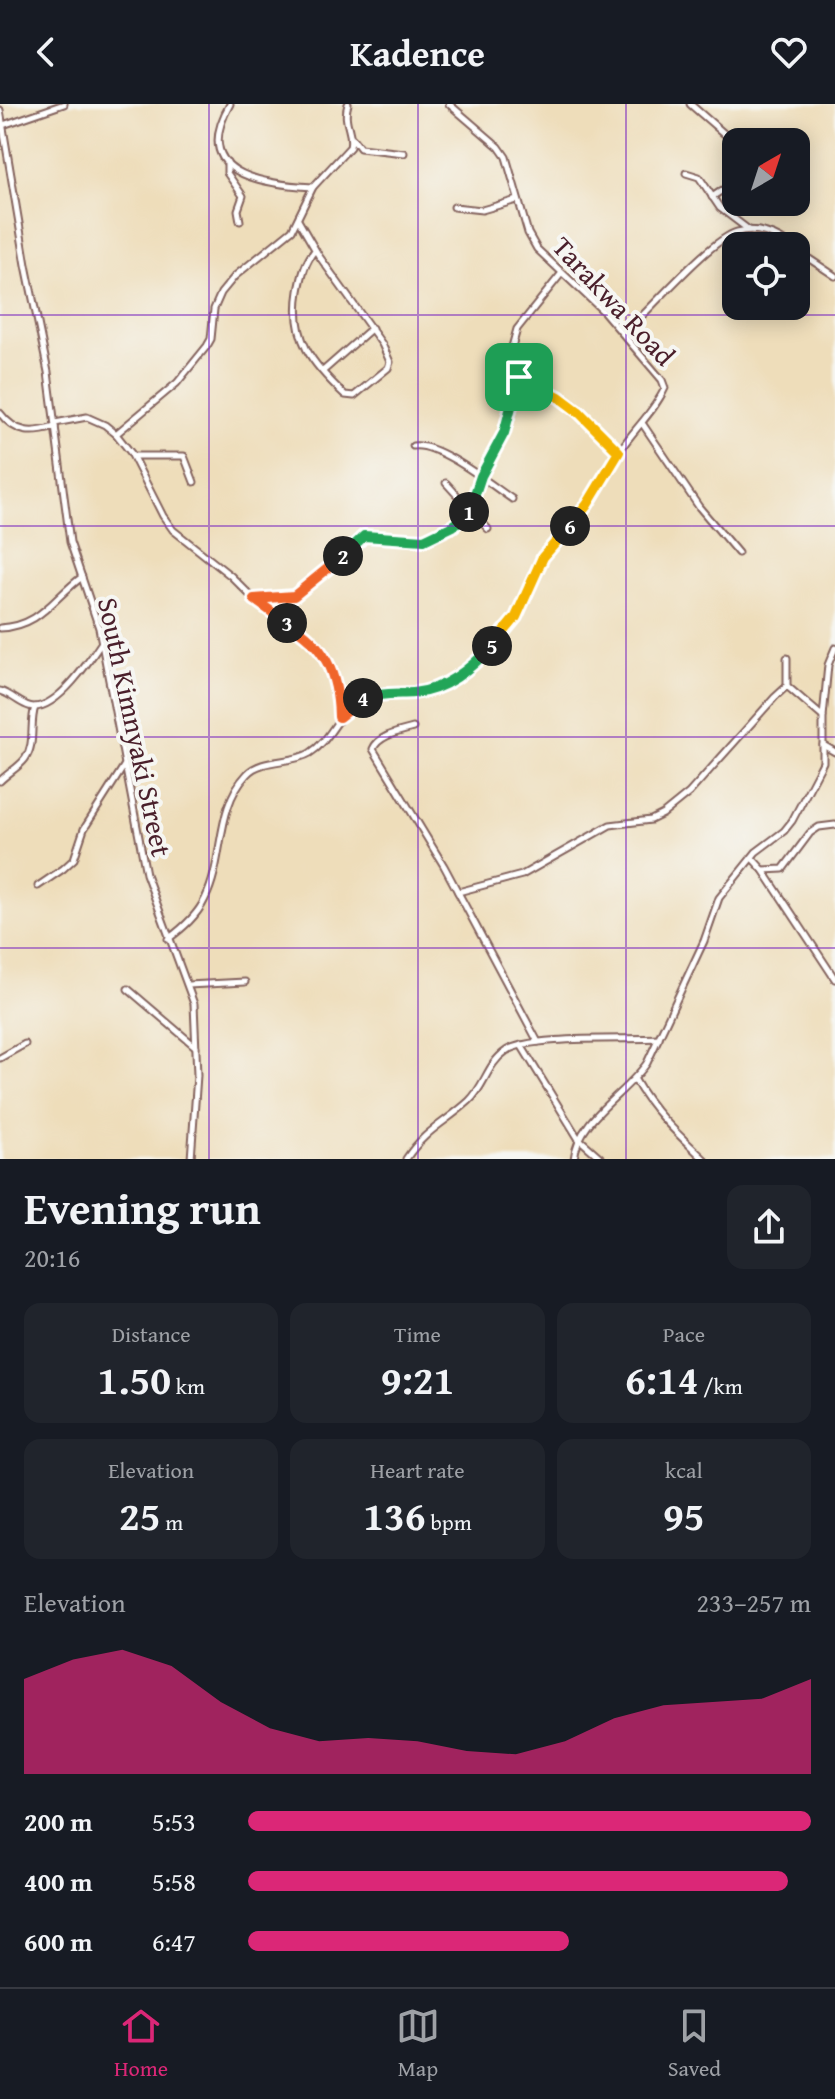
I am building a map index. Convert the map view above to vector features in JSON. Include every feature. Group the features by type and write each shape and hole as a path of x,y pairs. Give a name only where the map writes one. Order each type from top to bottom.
{"street":[{"path":"2,129 64,104"},
{"path":"230,104 219,128 217,142 218,152 227,162 251,177 288,186 313,187"},
{"path":"348,104 345,117 352,138 360,148 404,153"},
{"name":"Tarakwa Road","path":"168,939 194,917 207,897 227,811 246,775 255,767 310,753 348,708 373,695 413,693 438,687 479,659 510,627 543,557 587,505 619,452 663,393 665,385 624,333 537,249 528,233 509,164 502,151 449,104"},
{"path":"690,104 722,132"},
{"name":"South Kimnyaki Street","path":"0,110 56,425 67,527 102,641 142,859 168,939 188,985 196,1016 197,1106 191,1159"},
{"path":"116,434 177,383 211,339 216,303 228,285 282,240 298,220 313,187 346,152 352,138"},
{"path":"227,162 227,173 243,196 238,207 240,221"},
{"path":"686,173 699,177 720,208 750,231"},
{"path":"712,197 722,190"},
{"path":"454,207 482,210 517,200"},
{"path":"298,220 315,250 388,355 388,368 360,392 349,396 323,371 303,344 297,320 303,272 315,250"},
{"path":"624,333 722,241 739,231 756,232"},
{"path":"810,259 835,276"},
{"path":"561,274 517,329 512,347 514,366 519,377 566,401 619,452"},
{"path":"323,371 372,328"},
{"path":"254,599 294,596 333,566 364,536 424,540 453,526 470,510 481,476 504,433 519,377"},
{"path":"0,413 6,421 33,433 87,417 116,434 133,456 168,524 254,599 316,642 332,675 339,717"},
{"path":"642,423 699,507 738,553"},
{"path":"413,446 431,446 512,499"},
{"path":"133,456 184,456 194,482"},
{"path":"446,483 488,529"},
{"path":"0,628 24,624 43,613 82,577"},
{"path":"0,781 28,754 30,722 35,707 70,685 102,641"},
{"path":"574,1159 578,1138 635,1080 659,1038 704,941 719,898 752,857 784,831 801,808 823,762 828,665 835,648"},
{"path":"458,892 522,875 610,825 651,820 663,814 689,793 787,686 787,658"},
{"path":"787,686 823,717"},
{"path":"0,691 35,707"},
{"path":"413,728 385,737 375,743 373,749 458,892 538,1042"},
{"path":"823,745 835,752"},
{"path":"38,886 74,859 84,829 124,766"},
{"path":"763,870 783,869 810,833 819,827 835,825"},
{"path":"752,857 835,979"},
{"path":"188,985 245,982"},
{"path":"128,989 197,1047"},
{"path":"406,1159 425,1134 475,1095 489,1068 500,1056 521,1045 659,1038"},
{"path":"0,1058 25,1044"},
{"path":"521,1045 578,1138 602,1159"},
{"path":"635,1080 647,1102 704,1159"}],"route":[{"path":"519,377 566,401 619,452 580,515 543,557 510,627 479,659 438,687 425,692 373,695 348,708 339,717 339,702 332,675 316,642 254,599 298,594 364,536 424,540 443,533 463,519 470,510 481,476 504,433 519,377"}]}
